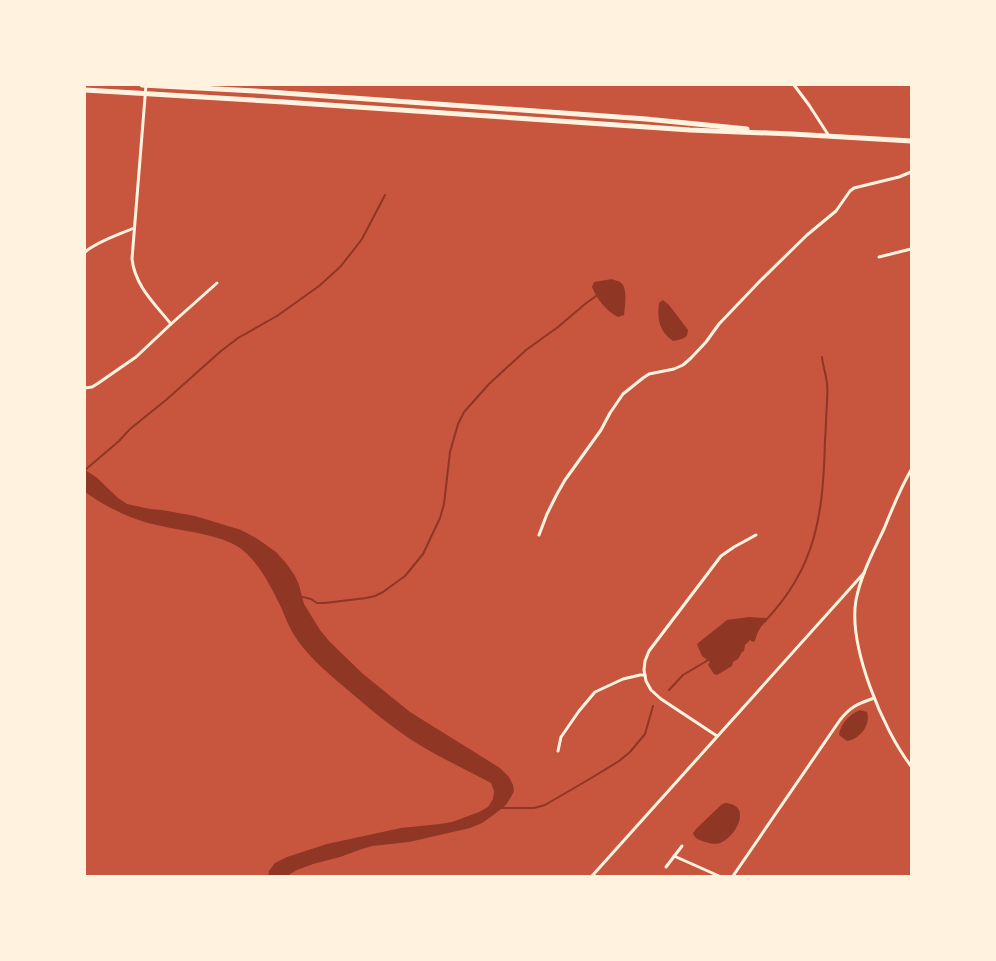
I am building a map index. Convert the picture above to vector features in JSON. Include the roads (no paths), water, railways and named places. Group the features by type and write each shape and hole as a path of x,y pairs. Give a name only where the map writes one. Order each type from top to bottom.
{"main road":[{"path":"120,92 121,85"},
{"path":"142,85 582,114 792,134"},
{"path":"85,90 690,130 911,141"},
{"path":"490,116 491,108"},
{"path":"582,114 582,123"},
{"path":"644,127 646,119"}],"street":[{"path":"146,85 132,259 135,276 139,284 171,324"},
{"path":"794,85 829,136"},
{"path":"539,535 549,509 565,480 601,430 625,391 649,374 674,369 683,365 691,358 719,324 760,281 807,235 836,211 850,191 854,188 900,177 911,172"},
{"path":"85,252 134,228"},
{"path":"879,257 911,249"},
{"path":"85,388 97,384 136,357 217,283"},
{"path":"911,470 864,573 855,609 856,631 867,679 894,742 911,766"},
{"path":"717,736 651,690 646,681 645,664 649,651 721,556 734,546 756,535"},
{"path":"592,876 864,573"},
{"path":"558,751 561,737 595,692 623,679 640,674 645,675"},
{"path":"732,876 847,711 874,698"},
{"path":"666,867 682,846"},
{"path":"674,856 719,876"}],"waterway":[{"path":"85,470 221,351 238,338 277,316 329,277 341,266 362,239 385,195"},
{"path":"303,597 317,603 366,598 383,592 405,576 423,554 440,518 444,504 450,452 458,424 464,412 489,384 526,350 596,296"},
{"path":"765,621 796,580 814,538 819,515 824,467 827,391 827,380 822,357"},
{"path":"669,690 683,675 710,659"},
{"path":"500,808 534,808 545,805 619,761 630,752 645,734 653,706"}]}
